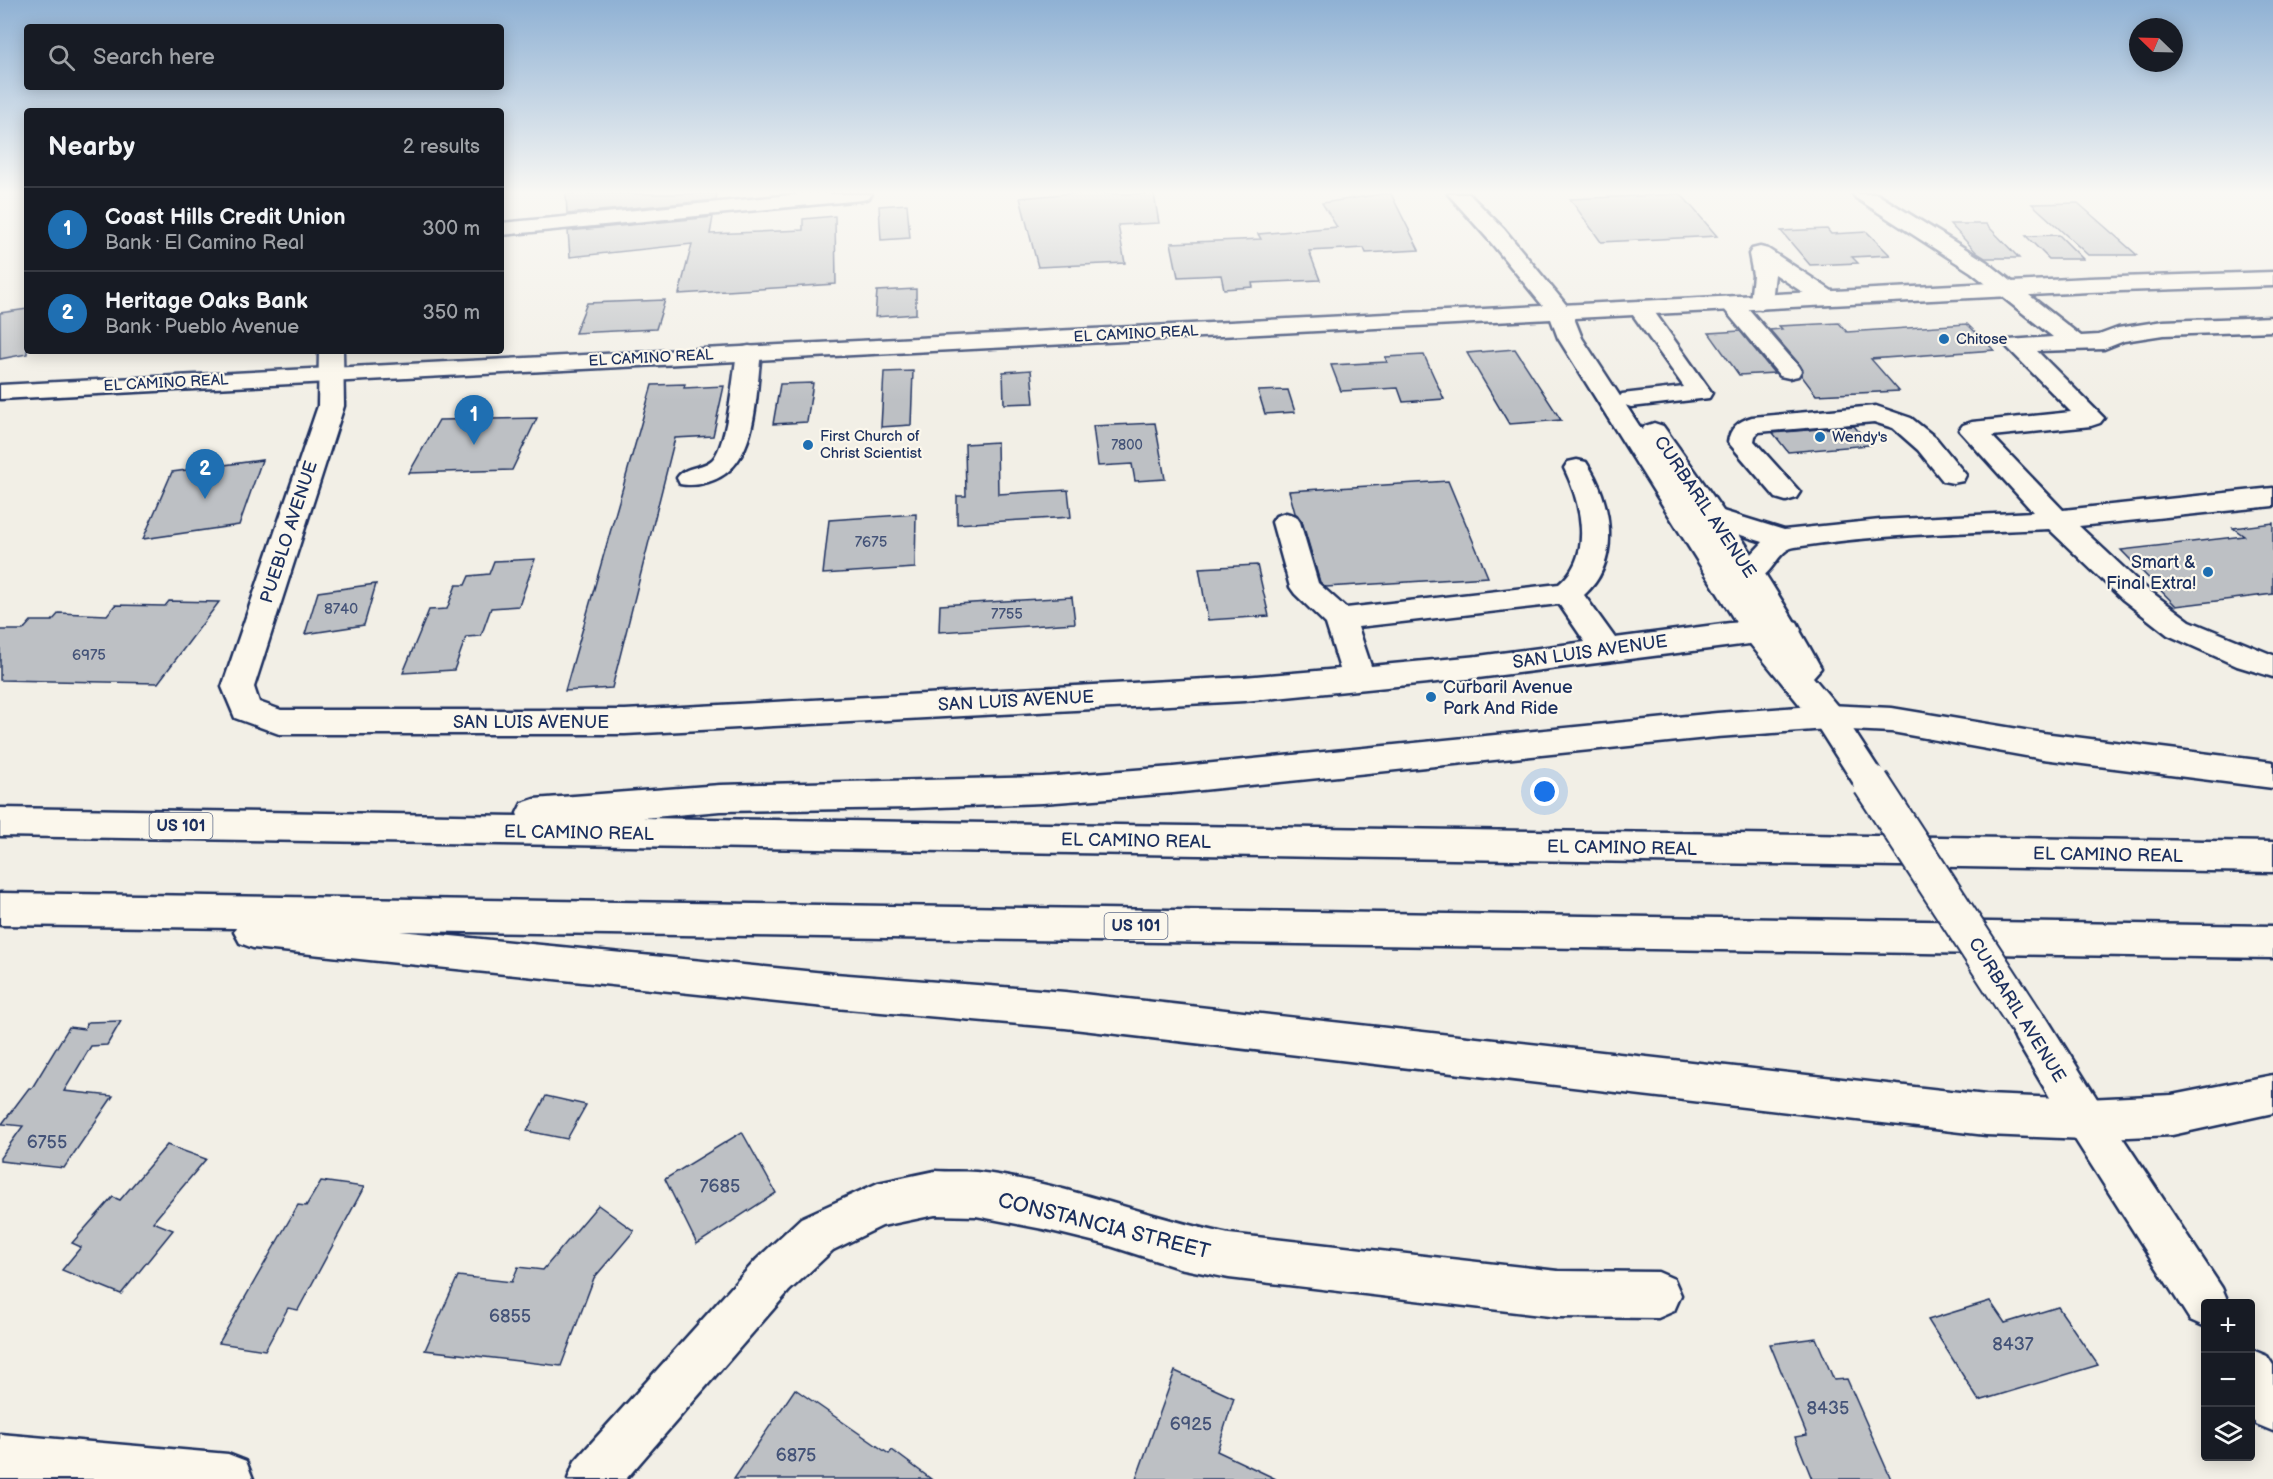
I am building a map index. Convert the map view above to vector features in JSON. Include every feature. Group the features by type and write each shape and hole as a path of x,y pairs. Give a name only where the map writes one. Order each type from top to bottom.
{"main road":[{"name":"CURBARIL AVENUE","path":"1520,263 1560,312 1588,337 1716,518 1750,572 1772,631"},
{"path":"1761,302 1764,275 1762,263"},
{"path":"1774,263 1827,298"},
{"path":"1972,263 2073,341"},
{"name":"EL CAMINO REAL","path":"0,392 332,362 749,353 2008,289 2273,279"},
{"path":"1732,304 1789,371"},
{"path":"1631,399 1700,393 1640,308"},
{"name":"CURBARIL AVENUE","path":"1560,312 1570,338 1772,631 2030,1027 2086,1119 2203,1299"},
{"path":"2273,324 2163,328 2118,334 2104,342 2073,341 2017,345 2091,418 1971,430 2056,520 2132,592 2179,628 2248,658 2273,666"},
{"path":"690,478 714,470 728,457 735,437 749,353"},
{"name":"PUEBLO AVENUE","path":"246,710 238,687 331,406 332,362"},
{"path":"1786,492 1741,442 1742,433 1752,425 1876,414 1902,423 1927,444 1953,475"},
{"path":"1340,619 1567,593 1585,578 1594,545 1595,515 1587,488 1577,468"},
{"path":"1716,518 1783,539 1880,529 2056,520 2273,497"},
{"path":"1286,522 1305,587 1340,619 1359,678"},
{"path":"1750,572 1783,539"},
{"path":"1567,593 1607,650"},
{"name":"SAN LUIS AVENUE","path":"246,710 279,722 625,722 1244,689 1478,667 1772,631"},
{"path":"336,829 720,798 913,795 1114,784 1717,724 1828,717 1892,720 2043,746 2273,775"},
{"name":"EL CAMINO REAL","path":"0,822 336,829 2273,857"},
{"path":"12,909 835,991 1065,1010 1986,1115 2086,1119 2172,1115 2273,1094"},
{"name":"US 101","path":"12,909 2273,942"},
{"name":"CONSTANCIA STREET","path":"593,1479 773,1275 817,1234 878,1205 935,1193 976,1194 1043,1207 1104,1222 1179,1246 1229,1256 1558,1294 1658,1295"},
{"path":"2255,1380 2273,1407"},
{"path":"0,1459 228,1479"}],"building":[{"path":"687,263 836,263 836,284 679,294"},
{"path":"1037,263 1125,263 1038,267"},
{"path":"1175,263 1314,263 1320,280 1252,283 1253,287 1224,289 1221,275 1178,277"},
{"path":"1808,263 1858,263 1810,265"},
{"path":"916,289 916,314 875,317 877,291"},
{"path":"665,300 656,329 575,333 587,303"},
{"path":"24,309 24,354 27,354 0,359 0,313"},
{"path":"1839,323 1847,332 1967,324 1994,350 1871,359 1899,391 1816,395 1801,375 1803,370 1800,365 1770,330 1782,329 1779,326"},
{"path":"1740,331 1774,373 1739,375 1709,333"},
{"path":"1515,349 1561,420 1509,424 1467,353"},
{"path":"1424,355 1444,399 1403,402 1398,388 1341,391 1331,365 1387,362 1385,357"},
{"path":"1031,370 1034,403 1004,404 1003,372"},
{"path":"913,371 911,425 881,427 884,372"},
{"path":"813,383 807,422 773,424 780,384"},
{"path":"685,384 684,388 724,386 713,436 675,438 612,688 565,691 652,385"},
{"path":"1288,390 1295,412 1265,414 1258,391"},
{"path":"537,418 512,470 409,473 439,420"},
{"path":"1155,423 1165,479 1135,481 1132,464 1098,466 1093,426"},
{"name":"Wendy's","path":"1854,426 1870,445 1788,452 1773,433"},
{"path":"997,442 998,494 1068,490 1071,517 957,524 957,496 966,496 965,444"},
{"path":"262,460 239,525 143,539 172,472"},
{"path":"1448,481 1488,577 1326,587 1320,582 1302,521 1295,513 1289,491"},
{"path":"916,514 915,568 823,574 829,520"},
{"name":"Smart & Final Extra!","path":"2273,523 2273,594 2176,606 2121,550 2244,536 2233,528"},
{"path":"535,559 519,606 491,608 481,636 466,637 454,670 403,673 429,610 447,609 456,585 465,585 469,576 489,574 494,561"},
{"path":"1257,565 1269,616 1208,620 1199,568"},
{"path":"376,584 364,625 305,634 318,592"},
{"path":"1072,597 1075,623 939,632 940,605"},
{"path":"169,601 219,602 158,683 0,680 0,630 23,630 31,621 52,621 59,613 107,615 115,605 165,606"},
{"path":"121,1021 107,1045 91,1046 64,1091 113,1096 64,1168 0,1161 23,1126 2,1124 29,1088 32,1088 69,1027 84,1029 88,1022"},
{"path":"546,1096 586,1105 567,1139 527,1131"},
{"path":"742,1132 776,1193 697,1244 665,1179"},
{"path":"167,1145 206,1159 153,1222 173,1230 121,1294 62,1270 81,1247 72,1243 113,1197 120,1200"},
{"path":"321,1181 364,1187 298,1310 288,1308 265,1350 219,1343 298,1205 306,1206"},
{"path":"598,1205 634,1231 594,1278 561,1366 425,1350 458,1276 512,1282 518,1267 543,1270"},
{"path":"1990,1301 2005,1323 2058,1307 2098,1365 1979,1401 1928,1320"},
{"path":"1816,1338 1834,1380 1847,1379 1891,1479 1812,1479 1795,1437 1807,1435 1770,1344"},
{"path":"1175,1371 1234,1398 1217,1451 1276,1479 1136,1479"},
{"path":"795,1389 889,1454 892,1450 931,1479 734,1479"}],"place":[{"name":"Chitose","path":"1944,339"},
{"name":"Wendy's","path":"1820,437"},
{"name":"Coast Hills Credit Union","path":"474,445"},
{"name":"First Church of Christ Scientist","path":"808,445"},
{"name":"Heritage Oaks Bank","path":"205,499"},
{"name":"Smart & Final Extra!","path":"2208,572"},
{"name":"Curbaril Avenue Park And Ride","path":"1431,697"}]}
